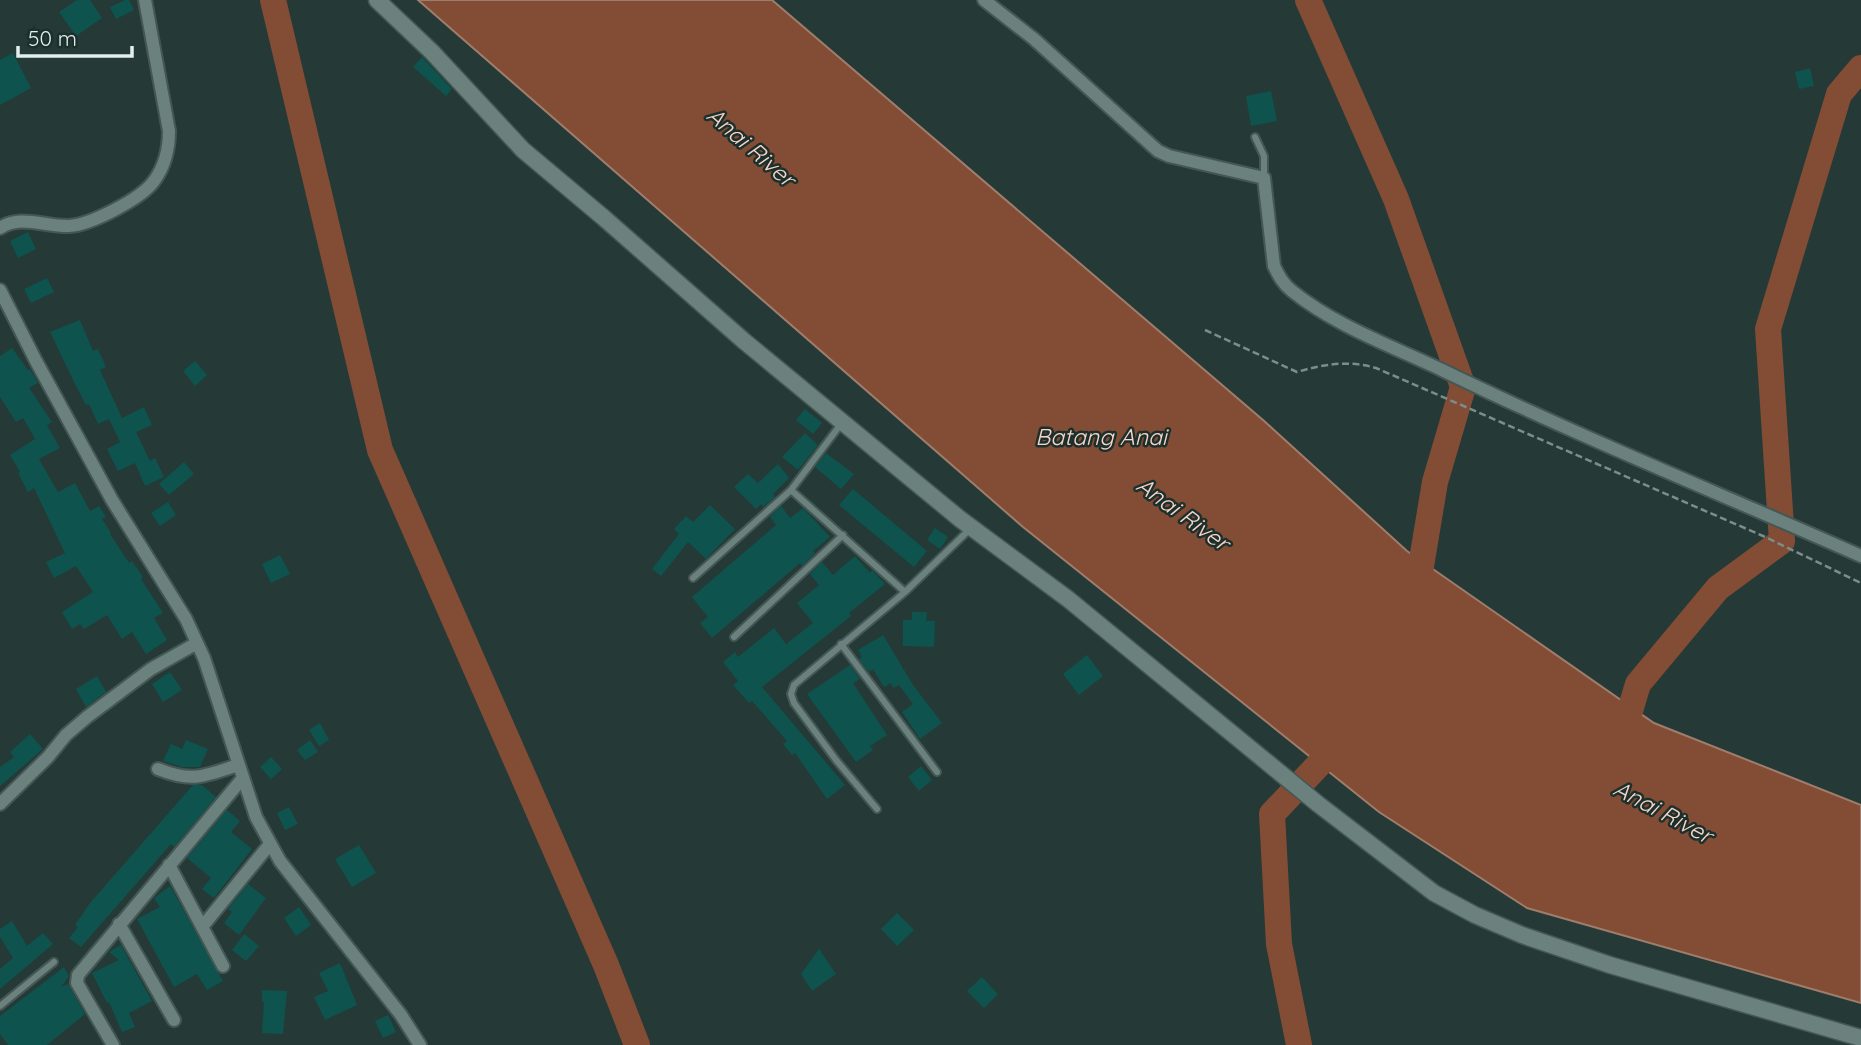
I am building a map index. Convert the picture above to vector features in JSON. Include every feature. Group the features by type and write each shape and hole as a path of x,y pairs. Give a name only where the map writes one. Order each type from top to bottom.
{"street":[{"path":"0,228 14,222 71,226 86,222 111,211 152,184 169,150 169,131 145,0"},
{"path":"377,0 432,52 523,150 744,341 972,528 1068,599 1318,804 1434,893 1510,930 1610,965 1861,1038"},
{"path":"984,0 1034,39 1158,150 1169,156 1264,178 1271,254 1279,277 1286,286 1363,335 1861,556"},
{"path":"0,290 112,500 186,619 204,658 256,817 270,844 280,861 401,1015 420,1045"},
{"path":"0,804 48,757 65,735 87,717 151,669 197,643"},
{"path":"158,769 178,777 191,778 238,765"},
{"path":"113,1045 76,983 78,975 242,779"},
{"path":"202,927 270,844"},
{"path":"169,865 222,967"},
{"path":"119,924 174,1020"}],"lane":[{"path":"1255,137 1264,156 1264,178"},
{"path":"693,578 791,490 842,422"},
{"path":"791,490 905,592"},
{"path":"877,809 794,703 791,694 794,685 905,592 972,528"},
{"path":"734,637 843,535"},
{"path":"841,644 937,772"},
{"path":"0,1006 54,962"}],"path":[{"path":"1205,330 1297,373 1324,365 1358,363 1411,382 1763,536 1861,583"}],"water":[{"name":"Batang Anai","path":"418,0 772,0 1263,420 1407,551 1654,723 1861,805 1861,1003 1527,908 1379,812 1023,527"}],"building":[{"path":"77,0 90,0 102,18 76,36 59,12"},
{"path":"129,0 134,10 116,19 110,7"},
{"path":"13,53 31,88 0,105 0,60"},
{"path":"422,57 452,89 446,96 413,67"},
{"path":"1810,68 1814,86 1799,89 1795,72"},
{"path":"1271,91 1277,121 1251,126 1246,96"},
{"path":"28,232 36,249 18,258 10,241"},
{"path":"47,278 54,292 31,303 24,289"},
{"path":"80,320 93,351 98,349 106,367 100,370 122,418 144,407 152,425 136,432 150,461 155,458 164,477 145,486 135,463 118,471 107,449 120,442 109,419 98,424 50,332"},
{"path":"12,348 38,383 29,388 52,422 47,425 60,448 39,459 58,492 75,483 90,511 99,506 106,517 102,519 110,534 129,563 132,561 143,577 141,579 163,613 154,618 167,640 146,654 132,632 122,639 107,615 84,629 80,624 72,629 62,612 93,592 76,566 54,578 46,562 65,553 34,488 28,492 10,455 35,439 23,418 16,422 0,397 0,356"},
{"path":"195,361 207,375 195,386 183,371"},
{"path":"805,409 822,423 813,434 796,420"},
{"path":"805,433 818,445 798,470 782,457"},
{"path":"826,453 854,474 841,489 815,467"},
{"path":"184,462 194,474 169,495 159,484"},
{"path":"778,464 789,478 773,494 775,497 756,509 734,487 748,474 758,483"},
{"path":"853,489 927,551 914,567 839,505"},
{"path":"168,502 176,515 160,526 151,513"},
{"path":"710,505 735,529 706,559 688,542 661,576 652,569 679,534 674,529 686,516 693,522"},
{"path":"781,506 790,518 803,508 830,537 813,551 815,553 802,566 800,563 712,638 700,623 708,617 692,597 776,525 770,517"},
{"path":"935,528 948,537 940,549 927,540"},
{"path":"280,555 290,574 271,583 262,564"},
{"path":"855,556 870,573 872,570 885,584 849,613 851,616 762,687 845,785 827,799 795,753 792,755 783,744 787,741 752,701 749,703 733,685 738,681 723,662 735,652 738,657 774,628 786,644 813,623 797,603 819,585 810,574 822,562 833,575"},
{"path":"912,612 927,612 926,621 935,621 934,647 903,646 903,620 912,620"},
{"path":"883,635 913,685 942,723 920,739 902,712 913,704 899,685 893,688 891,683 884,687 873,669 869,672 859,659 862,657 858,650"},
{"path":"1087,655 1103,676 1079,695 1063,674"},
{"path":"850,665 860,679 853,683 887,735 870,746 873,750 856,762 807,694"},
{"path":"170,672 182,690 163,702 152,684"},
{"path":"97,676 106,692 86,707 76,689"},
{"path":"320,723 329,740 319,746 309,730"},
{"path":"30,734 43,749 0,786 0,767 14,757 10,752"},
{"path":"186,740 208,749 200,767 182,767 163,761 171,744 182,749"},
{"path":"310,740 318,752 305,760 297,750"},
{"path":"271,757 282,769 271,779 260,767"},
{"path":"921,766 932,780 919,791 908,777"},
{"path":"193,785 202,785 216,797 174,847 171,844 81,947 69,938 90,903"},
{"path":"289,807 298,824 285,830 277,813"},
{"path":"227,810 240,821 231,832 252,849 214,898 202,889 211,878 187,858"},
{"path":"359,845 376,873 352,887 335,859"},
{"path":"248,884 266,898 239,935 224,923 232,912 228,909"},
{"path":"170,886 223,981 207,990 197,974 174,987 137,919 160,907 154,898"},
{"path":"299,907 311,925 296,936 284,918"},
{"path":"897,913 914,930 897,946 881,929"},
{"path":"12,921 27,946 43,933 53,944 0,989 0,969 13,958 0,937 0,929"},
{"path":"244,934 259,946 246,961 232,950"},
{"path":"121,945 152,1001 129,1013 135,1027 122,1032 92,973 119,960 109,952"},
{"path":"819,949 836,974 812,991 801,974"},
{"path":"340,963 357,1005 325,1020 314,997 328,991 319,973"},
{"path":"64,967 69,976 61,987 68,984 85,1014 47,1045 8,1045 0,1034 0,1016"},
{"path":"982,977 998,994 984,1008 967,991"},
{"path":"262,990 287,991 283,1034 262,1033"},
{"path":"388,1015 396,1032 383,1038 375,1021"}],"waterway":[{"path":"273,0 380,450 606,965 637,1045"},
{"path":"1308,0 1396,199 1463,387 1435,482 1416,596"},
{"path":"1621,741 1638,684 1718,588 1782,541 1768,329 1839,94 1861,68"},
{"path":"1299,1045 1279,944 1272,814 1343,739"}],"water label":[{"name":"Anai River","path":"751,147"},
{"name":"Anai River","path":"1183,514"},
{"name":"Anai River","path":"1663,812"}]}
